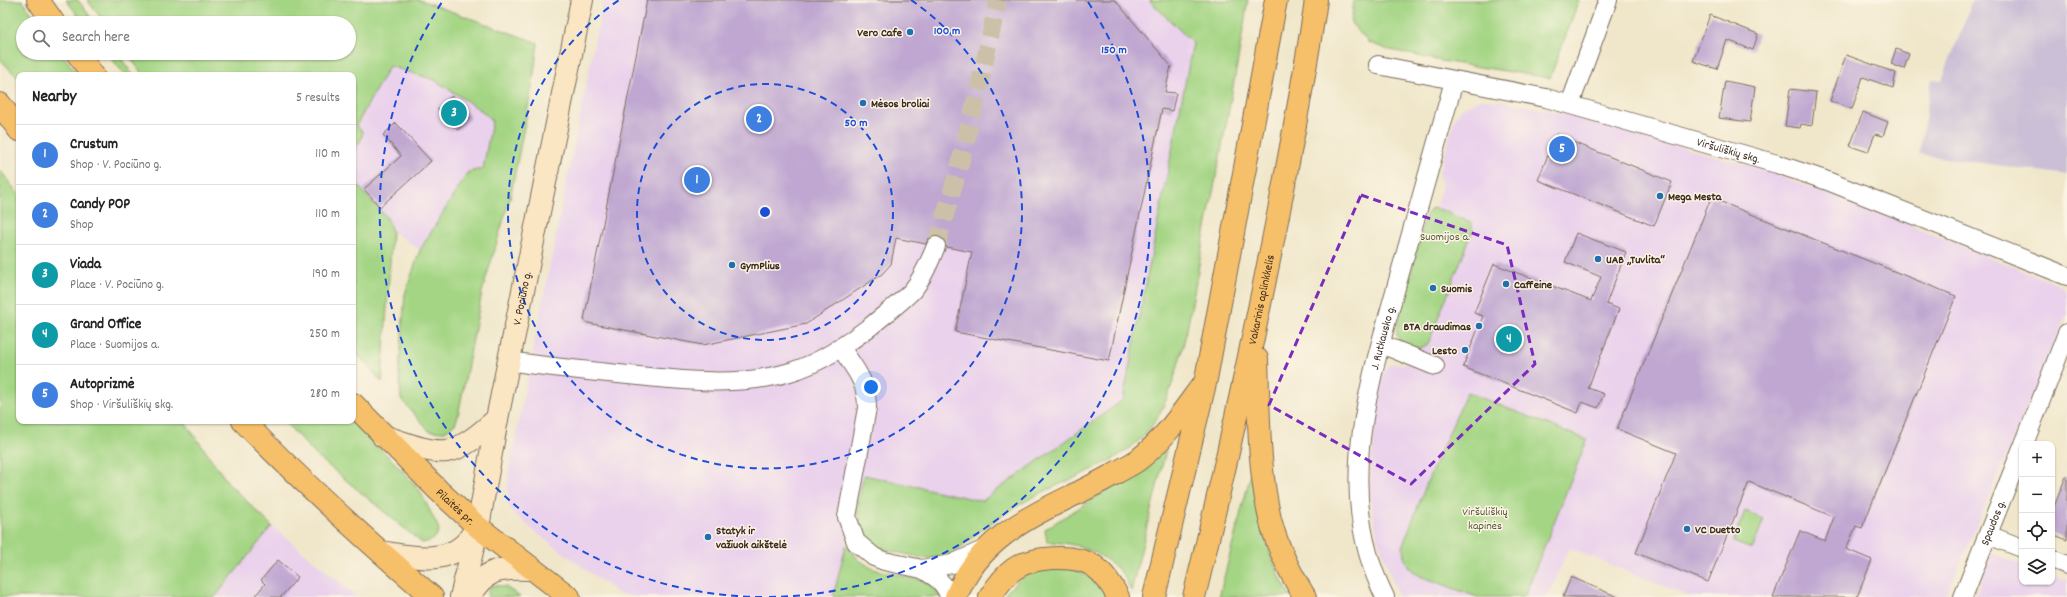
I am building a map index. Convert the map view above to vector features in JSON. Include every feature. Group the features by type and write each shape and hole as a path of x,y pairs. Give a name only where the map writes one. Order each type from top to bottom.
{"main road":[{"path":"38,0 49,16"},
{"name":"V. Pociūno g.","path":"461,597 478,527 508,361 582,0"},
{"path":"1154,597 1206,379 1276,0"},
{"name":"Vakarinis aplinkkelis","path":"1194,597 1217,504 1256,329 1303,82 1316,0"},
{"path":"81,60 91,72"},
{"path":"0,104 16,126"},
{"path":"1256,329 1261,461 1264,489 1270,521 1283,558 1304,597"},
{"path":"956,597 962,582 985,549 1006,532 1030,517 1100,482 1138,460 1167,432 1206,379"},
{"name":"Pilaitės pr.","path":"356,407 383,436 478,527 530,569 569,597"},
{"path":"383,436 437,451 449,450 480,434 497,418"},
{"path":"246,424 277,456 432,597"},
{"path":"381,552 420,557 446,556 464,545 478,527"},
{"path":"990,597 1000,582 1014,569 1030,562 1049,558 1074,559 1093,566 1111,583 1118,597"},
{"path":"469,597 478,584 489,573 504,568 530,569"}],"street":[{"path":"1570,104 1608,0"},
{"name":"Viršuliškių skg.","path":"1378,65 1570,104 1777,164 1825,180 2067,276"},
{"name":"J. Rutkausko g.","path":"1385,597 1364,538 1358,481 1363,418 1381,344 1454,81"},
{"path":"508,361 540,366 657,378 752,380 789,372 809,365 841,348 912,290 926,269 936,246"},
{"path":"2025,441 2067,333"},
{"path":"1381,344 1435,366"},
{"path":"841,348 864,383 867,396 867,408 846,517 856,542 874,557 884,561 922,569 952,564 985,549"},
{"name":"Spaudos g.","path":"1963,597 2019,456"},
{"path":"1988,535 2019,547"},
{"path":"2055,560 2067,565"},
{"path":"922,569 940,581 949,597"}],"highlighted area":[{"path":"1361,195 1507,245 1535,364 1411,484 1269,405"}],"shaded area":[{"path":"603,0 1149,0 1193,43 1123,400 982,501 864,475 833,597 639,597 619,594 538,534 513,513 508,504 508,475"},
{"path":"1973,0 2067,0 2067,175 1919,154 1932,79 1942,80"},
{"path":"389,65 435,80 482,111 492,121 483,169 468,172 420,250 392,231 391,225 356,184 356,147 360,142 356,127"},
{"path":"1480,99 1501,100 1565,114 1744,164 1846,199 2061,286 2067,292 2067,314 1946,597 1691,597 1569,548 1548,597 1399,597 1377,537 1369,489 1374,435 1381,385 1384,371 1389,365 1394,363 1404,365 1472,234 1471,223 1435,208 1442,186 1439,173 1455,119 1462,108"},
{"path":"272,526 357,597 215,597"},
{"path":"1992,553 2019,564 2019,585 2055,585 2055,577 2067,581 2067,597 1975,597"}],"green space":[{"path":"0,0 22,0 34,16 16,16 16,60 66,60 76,72 16,72 16,76 0,59"},
{"path":"66,0 78,0 90,16 79,16"},
{"path":"87,0 420,0 538,43 532,87 510,198 482,292 458,416 455,424 444,432 429,431 401,399 399,371 405,294 420,250 468,172 483,169 492,121 482,111 435,80 389,66 356,126 356,72 141,72 132,60 356,60 356,16 100,16"},
{"path":"1149,0 1248,0 1190,315 1177,368 1169,392 1159,414 1148,431 1125,452 1033,497 986,526 951,554 936,558 926,558 881,548 871,542 864,535 860,526 858,505 864,475 982,501 1123,400 1193,43"},
{"path":"1354,0 1579,0 1550,78 1441,61 1386,49 1368,42 1351,23"},
{"path":"113,60 122,60 131,72 123,72"},
{"path":"356,126 363,132 360,142 356,147"},
{"path":"0,170 16,191 16,424 186,424 229,484 272,526 215,597 0,597"},
{"path":"356,183 387,218 392,231 382,382 356,352"},
{"name":"Suomijos a.","path":"1432,208 1442,210 1471,223 1473,230 1428,344 1423,347 1411,348 1402,343 1399,339 1397,327 1426,215"},
{"name":"Viršuliškių kapinės","path":"1467,392 1587,440 1524,597 1477,597 1420,576 1408,567 1404,556 1403,545 1428,480"},
{"path":"287,424 356,424 404,472 420,491 439,529 435,537 422,543 318,457"},
{"path":"1166,450 1131,591 1122,573 1104,558 1077,546 1057,542 1047,542 1045,529 1137,472"},
{"path":"1251,473 1260,521 1265,537 1276,567 1291,597 1219,597"},
{"path":"1745,511 1764,519 1752,549 1733,542"},
{"path":"846,545 859,560 873,569 921,580 934,586 941,597 833,597"},
{"path":"1067,567 1090,578 1100,586 1108,597 1003,597 1017,582 1030,573 1038,570"},
{"path":"494,585 506,587 520,597 487,597 489,588"}],"building":[{"path":"647,0 1115,0 1171,66 1165,92 1176,93 1172,111 1162,109 1109,361 955,332 972,252 946,247 944,239 935,236 929,238 926,244 896,238 891,264 882,274 806,324 703,345 588,323 584,320"},
{"path":"1710,15 1758,34 1753,50 1727,40 1717,69 1693,61"},
{"path":"1896,49 1909,54 1904,69 1891,64"},
{"path":"1846,55 1896,73 1893,88 1863,77 1852,109 1830,101"},
{"path":"1725,81 1755,87 1750,122 1719,118"},
{"path":"1790,89 1816,92 1812,126 1801,124 1800,128 1785,126"},
{"path":"452,96 471,118 457,130 438,109"},
{"path":"1863,112 1888,122 1883,136 1875,134 1868,152 1850,146"},
{"path":"396,123 431,161 380,207 364,189 401,156 383,135"},
{"path":"1556,135 1672,182 1654,226 1538,180"},
{"path":"1711,198 1956,296 1862,528 1856,526 1846,549 1872,560 1857,597 1773,597 1800,531 1825,541 1834,517 1749,482 1708,582 1636,553 1676,453 1617,429"},
{"path":"1576,233 1626,252 1606,304 1619,309 1588,388 1604,394 1598,408 1582,402 1578,413 1463,367 1483,316 1474,313 1494,264 1591,301 1601,277 1565,262"},
{"path":"2067,476 2067,540 2055,535 2055,504"},
{"path":"278,560 298,577 281,597 254,597 265,584 261,580"},
{"path":"1571,577 1618,597 1563,597"}],"tunnel":[{"path":"936,246 960,164 998,0"}],"place":[{"name":"Vero Cafe","path":"910,32"},
{"name":"Mėsos broliai","path":"863,103"},
{"name":"Viada","path":"454,113"},
{"name":"Candy POP","path":"759,119"},
{"name":"Autoprizmė","path":"1562,149"},
{"name":"Crustum","path":"697,180"},
{"name":"Mega Mesta","path":"1660,196"},
{"name":"UAB „Tuvlita“","path":"1598,259"},
{"name":"GymPlius","path":"732,265"},
{"name":"Caffeine","path":"1506,284"},
{"name":"Suomis","path":"1433,288"},
{"name":"BTA draudimas","path":"1479,326"},
{"name":"Grand Office","path":"1509,339"},
{"name":"Lesto","path":"1465,350"},
{"name":"VC Duetto","path":"1687,529"},
{"name":"Statyk ir važiuok aikštelė","path":"708,537"}]}
